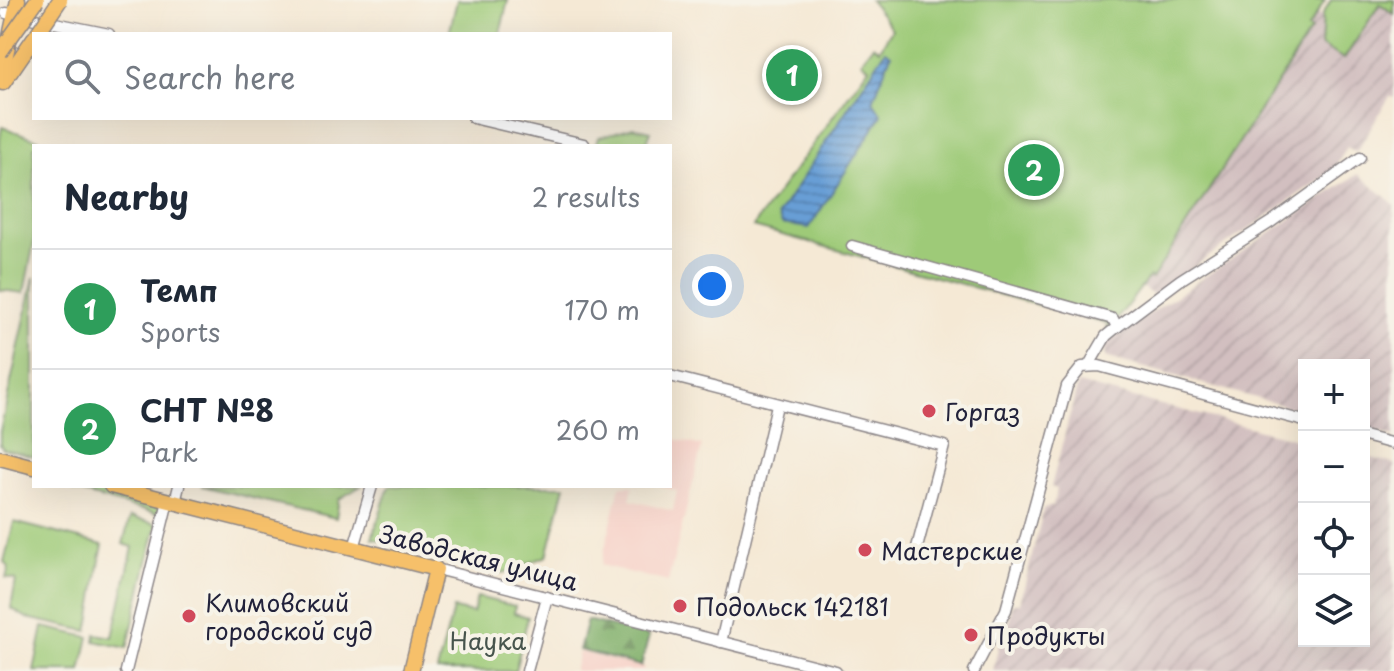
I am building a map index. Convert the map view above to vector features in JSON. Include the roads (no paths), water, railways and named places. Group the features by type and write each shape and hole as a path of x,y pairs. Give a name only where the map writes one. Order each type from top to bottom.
{"main road":[{"path":"0,52 37,0"},
{"path":"39,32 60,0"},
{"path":"0,84 12,7"},
{"path":"0,41 12,7"},
{"path":"0,84 32,41"},
{"path":"0,458 32,466"},
{"name":"Заводская улица","path":"118,488 436,569"},
{"path":"411,671 436,569"}],"street":[{"path":"12,7 102,32"},
{"path":"482,120 584,144"},
{"path":"974,671 1006,610 1067,386 1076,371 1089,365 1106,336 1117,327 1180,280 1271,222 1360,158"},
{"path":"852,246 1087,311 1113,319 1117,327"},
{"path":"1089,365 1298,419"},
{"path":"672,377 944,446 914,559"},
{"path":"721,642 777,405"},
{"path":"1370,438 1394,444"},
{"path":"126,671 171,502 178,488"},
{"path":"354,548 371,488"},
{"name":"Заводская улица","path":"436,569 836,671"},
{"path":"527,671 547,597"}],"water":[{"path":"886,50 891,54 873,101 882,115 809,228 782,224 778,215"}],"place":[{"name":"Темп","path":"792,75"},
{"name":"СНТ №8","path":"1034,170"},
{"name":"Горгаз","path":"929,411"},
{"name":"Мастерские","path":"865,550"},
{"name":"Подольск 142181","path":"680,606"},
{"name":"Климовский городской суд","path":"189,616"},
{"name":"Продукты","path":"971,635"}],"park label":[{"name":"Наука","path":"488,640"}]}
